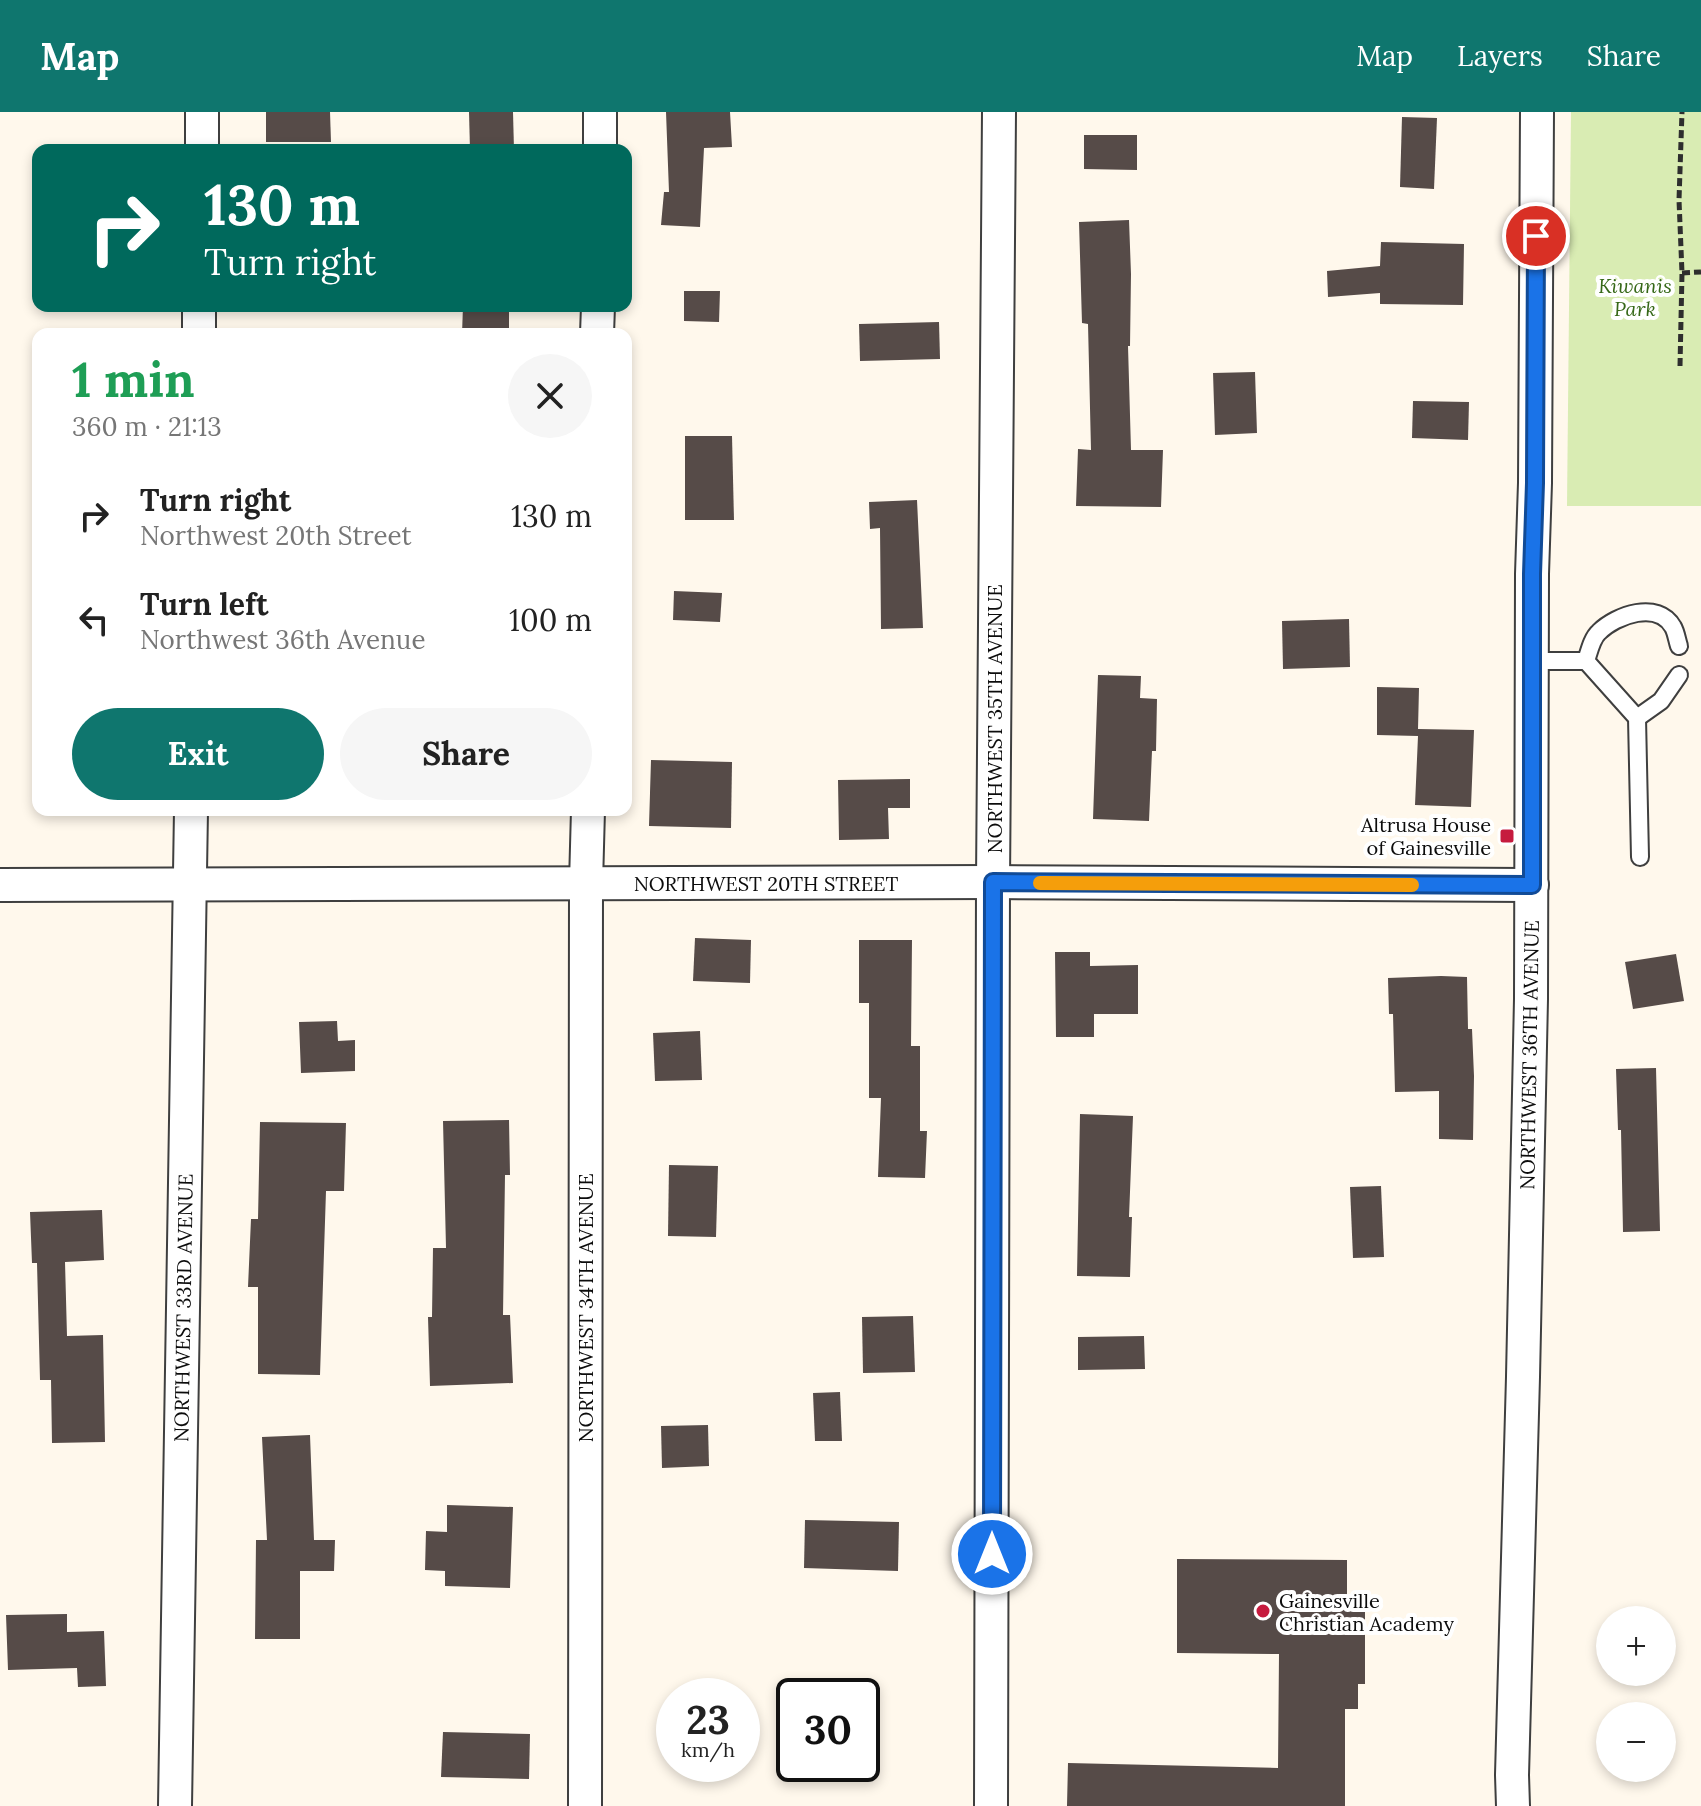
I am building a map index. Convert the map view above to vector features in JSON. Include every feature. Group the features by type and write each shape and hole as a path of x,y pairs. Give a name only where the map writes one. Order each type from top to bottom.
{"street":[{"path":"202,112 202,144"},
{"path":"600,112 600,144"},
{"name":"NORTHWEST 35TH AVENUE","path":"991,1806 999,112"},
{"name":"NORTHWEST 36TH AVENUE","path":"1513,1806 1532,885 1537,112"},
{"name":"NORTHWEST 33RD AVENUE","path":"175,1806 191,816"},
{"name":"NORTHWEST 34TH AVENUE","path":"585,1806 588,816"},
{"name":"NORTHWEST 20TH STREET","path":"0,885 993,882 1532,885"}],"lane":[{"path":"1586,661 1597,633 1620,617 1640,612 1663,616 1673,627 1679,646"},
{"path":"1532,661 1586,661 1637,718 1640,857"},
{"path":"1637,718 1661,701 1679,675"}],"path":[{"path":"1680,366 1682,112"},
{"path":"1682,273 1701,272"}],"green space":[{"name":"Kiwanis Park","path":"1571,112 1701,112 1701,506 1567,506"}],"building":[{"path":"266,112 330,112 331,142 266,142"},
{"path":"469,112 513,112 514,144 470,144"},
{"path":"666,112 730,112 732,147 704,148 700,227 661,225 664,192 669,192"},
{"path":"1402,117 1437,118 1434,189 1400,187"},
{"path":"1084,135 1137,135 1137,170 1084,169"},
{"path":"1129,220 1131,450 1163,450 1161,507 1076,506 1078,449 1091,450 1088,324 1082,323 1079,222"},
{"path":"1381,242 1464,244 1463,305 1380,304 1380,293 1328,297 1327,271 1380,266"},
{"path":"684,291 720,291 719,322 684,321"},
{"path":"463,312 509,312 509,328 462,328"},
{"path":"939,322 940,359 860,361 859,324"},
{"path":"1255,372 1257,433 1215,435 1213,373"},
{"path":"1413,401 1469,402 1468,440 1412,438"},
{"path":"685,436 732,436 734,520 685,520"},
{"path":"917,500 923,628 881,629 880,528 870,529 869,502"},
{"path":"674,591 722,593 720,622 673,620"},
{"path":"1349,619 1350,667 1283,669 1282,621"},
{"path":"1098,675 1141,676 1140,698 1157,699 1156,751 1152,751 1149,821 1093,819"},
{"path":"1377,687 1419,688 1418,729 1474,730 1471,807 1415,805 1418,736 1377,735"},
{"path":"651,760 732,762 731,828 649,826"},
{"path":"910,779 910,808 888,808 889,839 839,840 838,780"},
{"path":"695,938 751,940 750,983 693,981"},
{"path":"859,940 912,940 911,1046 920,1046 920,1131 927,1131 925,1178 878,1177 881,1098 869,1098 869,1003 859,1003"},
{"path":"1055,952 1090,952 1090,966 1138,965 1138,1014 1094,1014 1094,1037 1056,1037"},
{"path":"1676,954 1684,1001 1633,1009 1625,962"},
{"path":"1467,977 1468,1029 1472,1029 1474,1076 1473,1140 1439,1139 1439,1091 1395,1092 1393,1014 1389,1014 1388,978"},
{"path":"337,1021 338,1041 355,1040 355,1071 301,1073 299,1022"},
{"path":"700,1031 702,1080 655,1081 653,1033"},
{"path":"1656,1068 1660,1231 1623,1232 1616,1069"},
{"path":"1080,1114 1133,1116 1130,1277 1077,1276"},
{"path":"509,1120 510,1175 505,1175 503,1315 510,1315 513,1383 430,1386 428,1317 432,1317 433,1248 446,1248 443,1121"},
{"path":"260,1122 346,1123 344,1191 326,1191 320,1375 258,1374 258,1287 248,1287 251,1219 258,1219"},
{"path":"669,1165 718,1166 716,1237 668,1236"},
{"path":"1381,1186 1384,1257 1353,1258 1350,1187"},
{"path":"102,1210 104,1260 65,1262 67,1336 103,1335 105,1442 52,1443 51,1380 40,1380 37,1263 32,1263 30,1212"},
{"path":"913,1316 915,1372 863,1373 862,1317"},
{"path":"1144,1336 1145,1369 1078,1370 1078,1337"},
{"path":"840,1392 842,1441 815,1441 813,1393"},
{"path":"708,1425 709,1466 662,1468 661,1426"},
{"path":"310,1435 314,1540 335,1540 334,1571 300,1571 300,1639 255,1639 256,1540 267,1540 262,1437"},
{"path":"447,1505 513,1507 510,1588 445,1586 445,1571 425,1570 426,1531 447,1532"},
{"path":"805,1520 899,1522 898,1571 804,1568"},
{"path":"1177,1559 1347,1560 1347,1599 1365,1599 1365,1684 1358,1684 1358,1709 1345,1709 1345,1806 1067,1806 1068,1763 1278,1768 1279,1654 1177,1653"},
{"path":"67,1614 67,1632 104,1631 106,1686 78,1687 77,1668 8,1670 6,1615"},
{"path":"443,1732 530,1734 529,1779 441,1777"}],"slow traffic":[{"path":"1040,883 1412,885"}],"place":[{"name":"Altrusa House of Gainesville","path":"1507,836"},
{"name":"Gainesville Christian Academy","path":"1263,1611"}],"route":[{"path":"992,1554 993,882 1532,885 1536,236"}]}
